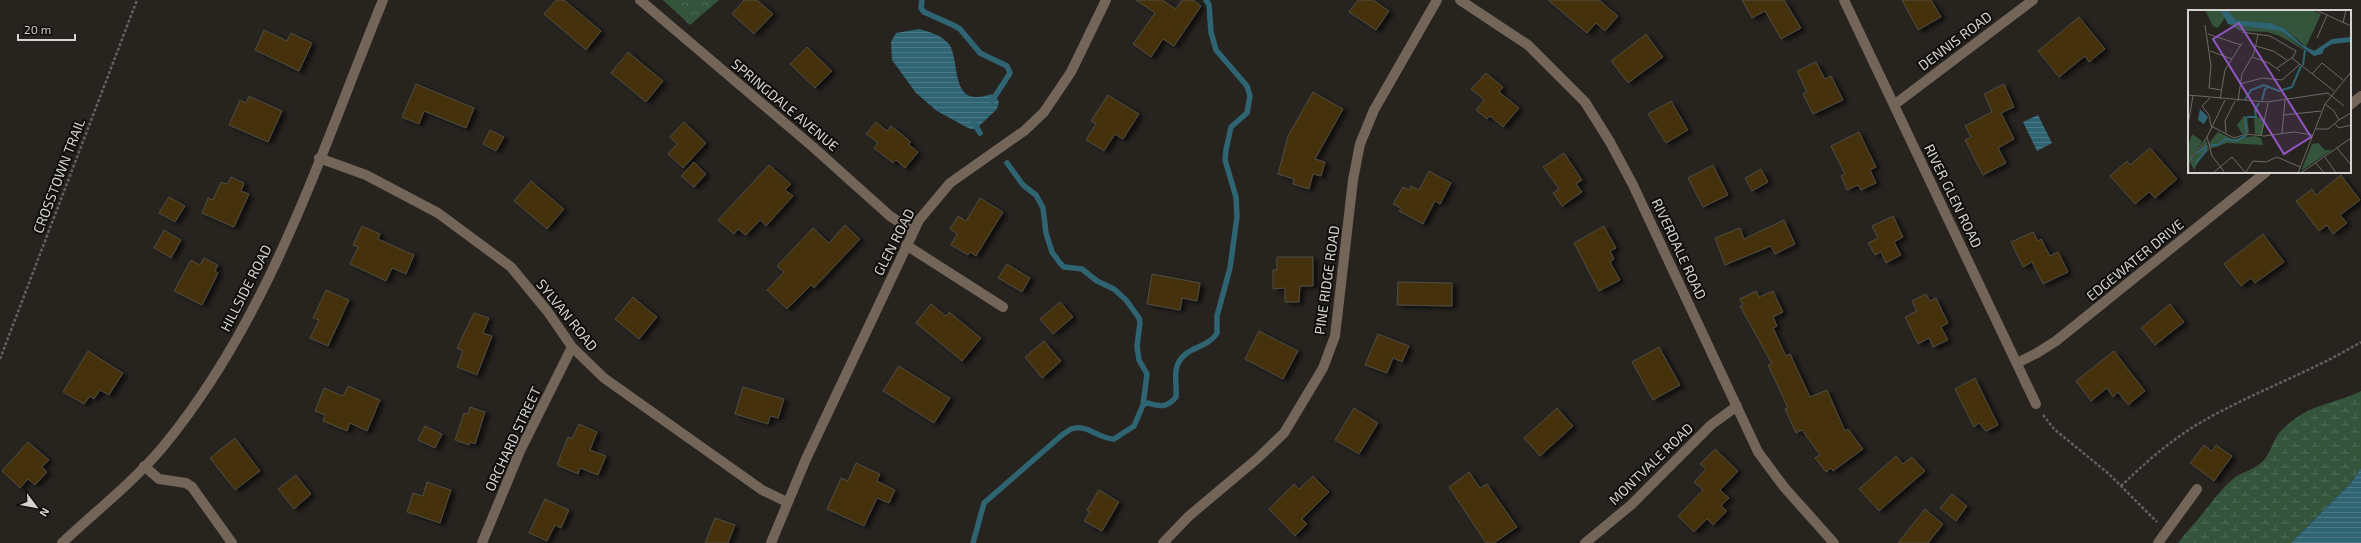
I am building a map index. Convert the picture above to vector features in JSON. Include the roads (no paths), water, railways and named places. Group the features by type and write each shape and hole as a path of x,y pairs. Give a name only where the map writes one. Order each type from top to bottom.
{"street":[{"name":"HILLSIDE ROAD","path":"62,543 144,466 191,410 245,325 276,264 384,0"},
{"name":"SPRINGDALE AVENUE","path":"640,0 813,147 890,216 912,231"},
{"name":"GLEN ROAD","path":"771,543 787,502 912,231 925,211 950,184 1024,131 1044,112 1077,62 1106,0"},
{"name":"PINE RIDGE ROAD","path":"1163,543 1189,516 1258,458 1284,432 1323,368 1335,336 1352,180 1360,144 1374,110 1437,0"},
{"name":"RIVERDALE ROAD","path":"1460,0 1528,45 1585,102 1610,142 1633,186 1765,463 1784,487 1834,543"},
{"name":"RIVER GLEN ROAD","path":"1844,0 2036,404"},
{"name":"DENNIS ROAD","path":"1894,104 2033,0"},
{"path":"2351,104 2361,96"},
{"name":"SYLVAN ROAD","path":"319,158 366,175 438,213 511,267 548,312 572,347 617,388 762,490 787,502"},
{"name":"EDGEWATER DRIVE","path":"2017,363 2056,341 2265,173"},
{"path":"906,245 1003,307"},
{"name":"ORCHARD STREET","path":"482,543 520,451 572,347"},
{"name":"MONTVALE ROAD","path":"1585,543 1631,505 1711,425 1737,406"},
{"path":"144,466 159,479 186,483 192,487 232,543"},
{"path":"2158,543 2197,489"}],"water":[{"path":"919,29 939,36 949,44 954,58 957,76 963,92 969,96 977,97 992,94 999,101 997,109 976,129 970,129 937,111 916,93 892,60 891,42 896,33"},
{"path":"2038,115 2052,143 2037,151 2023,122"},
{"path":"2361,468 2361,543 2291,543 2351,483"}],"waterway":[{"path":"922,0 921,8 924,12 960,29 980,53 1007,66 1010,73 992,101"},
{"path":"973,543 984,503 1062,435 1071,429 1082,428 1103,437 1114,439 1134,426 1143,405 1147,403 1163,406 1166,405 1176,397 1176,370 1180,359 1190,351 1208,342 1217,333 1217,316 1230,268 1237,217 1236,197 1225,160 1226,150 1231,127 1247,113 1250,96 1247,86 1216,50 1211,32 1209,5 1206,0"},
{"path":"974,123 980,133"},
{"path":"1007,163 1023,185 1036,195 1043,208 1046,233 1052,252 1060,263 1064,267 1082,269 1097,281 1114,289 1126,300 1139,318 1140,323 1137,346 1139,360 1147,374 1143,405"}]}
